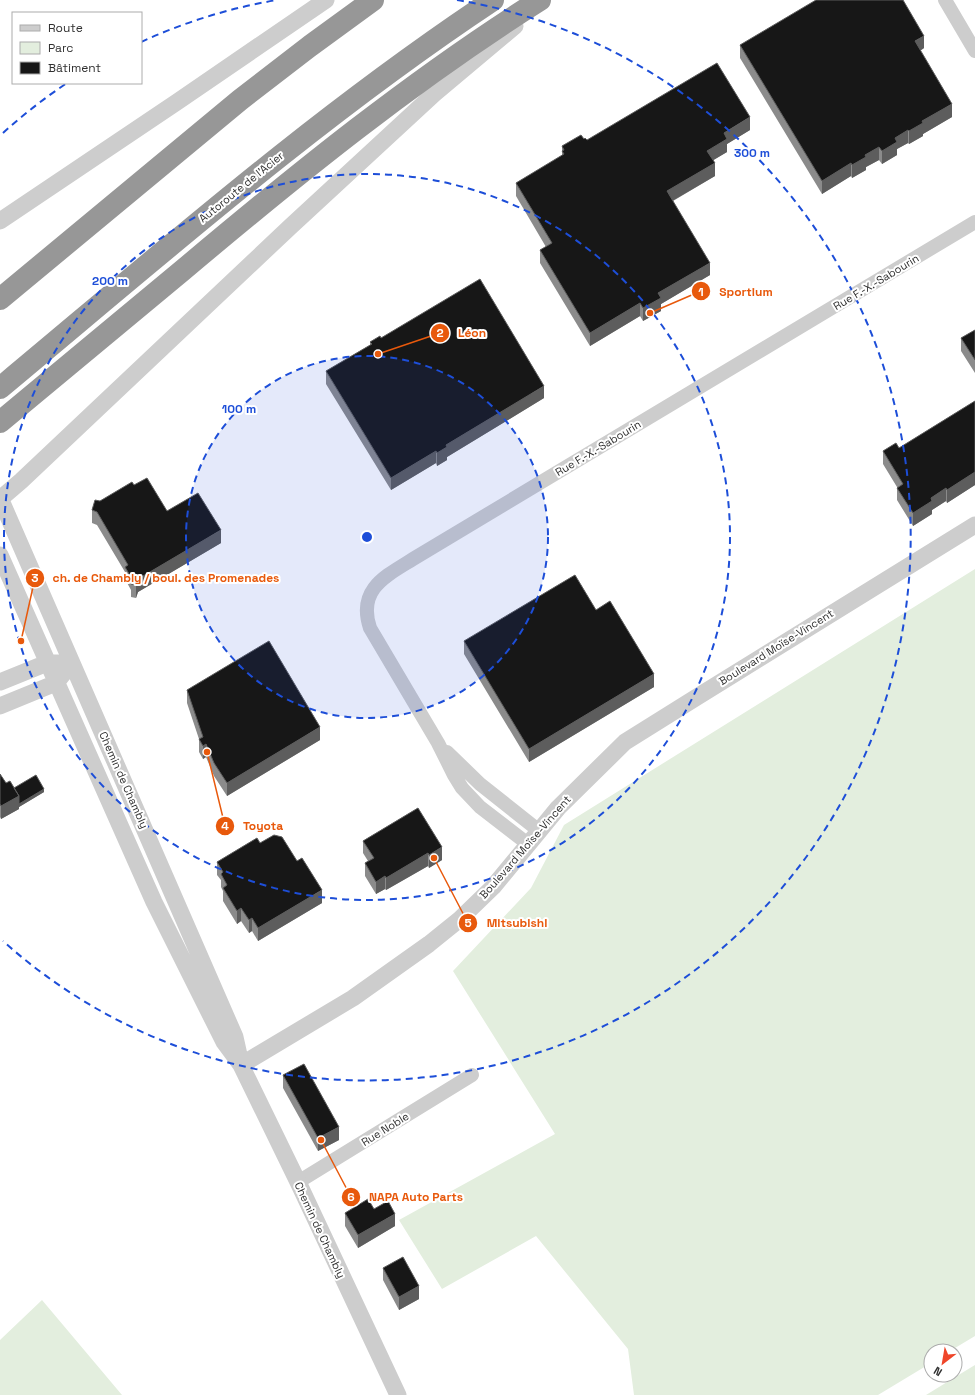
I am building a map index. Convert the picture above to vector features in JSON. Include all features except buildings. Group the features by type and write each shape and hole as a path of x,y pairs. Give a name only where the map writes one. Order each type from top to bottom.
{"highway":[{"path":"0,299 240,100 310,46 374,0"},
{"name":"Autoroute de l'Acier","path":"0,388 198,222 280,156 379,80 493,0"},
{"path":"4,419 311,164 425,78 470,46 540,0"}],"street":[{"path":"0,221 190,94 326,0"},
{"path":"0,498 20,481 406,119 545,0"},
{"path":"945,0 975,51"},
{"name":"Rue F.-X.-Sabourin","path":"528,844 480,807 458,782 438,743 370,628 367,615 368,601 372,591 379,582 413,559 975,222"},
{"name":"Chemin de Chambly","path":"0,498 235,1037 241,1065"},
{"name":"Boulevard Moïse-Vincent","path":"241,1065 353,998 438,937 482,898 502,876 538,830 566,799 625,742 703,692 975,525"},
{"name":"Boulevard Moïse-Vincent","path":"951,540 975,536"},
{"name":"Chemin de Chambly","path":"0,555 47,664 154,902 224,1042 241,1065 298,1182 398,1395"},
{"path":"0,682 47,664 72,663"},
{"path":"0,706 56,683 72,663"},
{"name":"Rue F.-X.-Sabourin","path":"438,743 480,784 538,830"},
{"name":"Rue Noble","path":"298,1182 472,1075"}],"green space":[{"path":"975,569 975,1336 963,1343 923,1343 923,1368 878,1395 634,1395 628,1349 536,1236 442,1289 399,1220 555,1134 453,971 531,888 564,825"},
{"path":"42,1300 122,1395 0,1395 0,1340"},
{"path":"975,1365 975,1395 926,1395 946,1383 963,1383 963,1372"}],"place":[{"name":"Sportium","path":"650,313"},
{"name":"Léon","path":"378,354"},
{"name":"ch. de Chambly / boul. des Promenades","path":"21,641"},
{"name":"Toyota","path":"207,752"},
{"name":"Mitsubishi","path":"434,858"},
{"name":"NAPA Auto Parts","path":"321,1140"}]}
